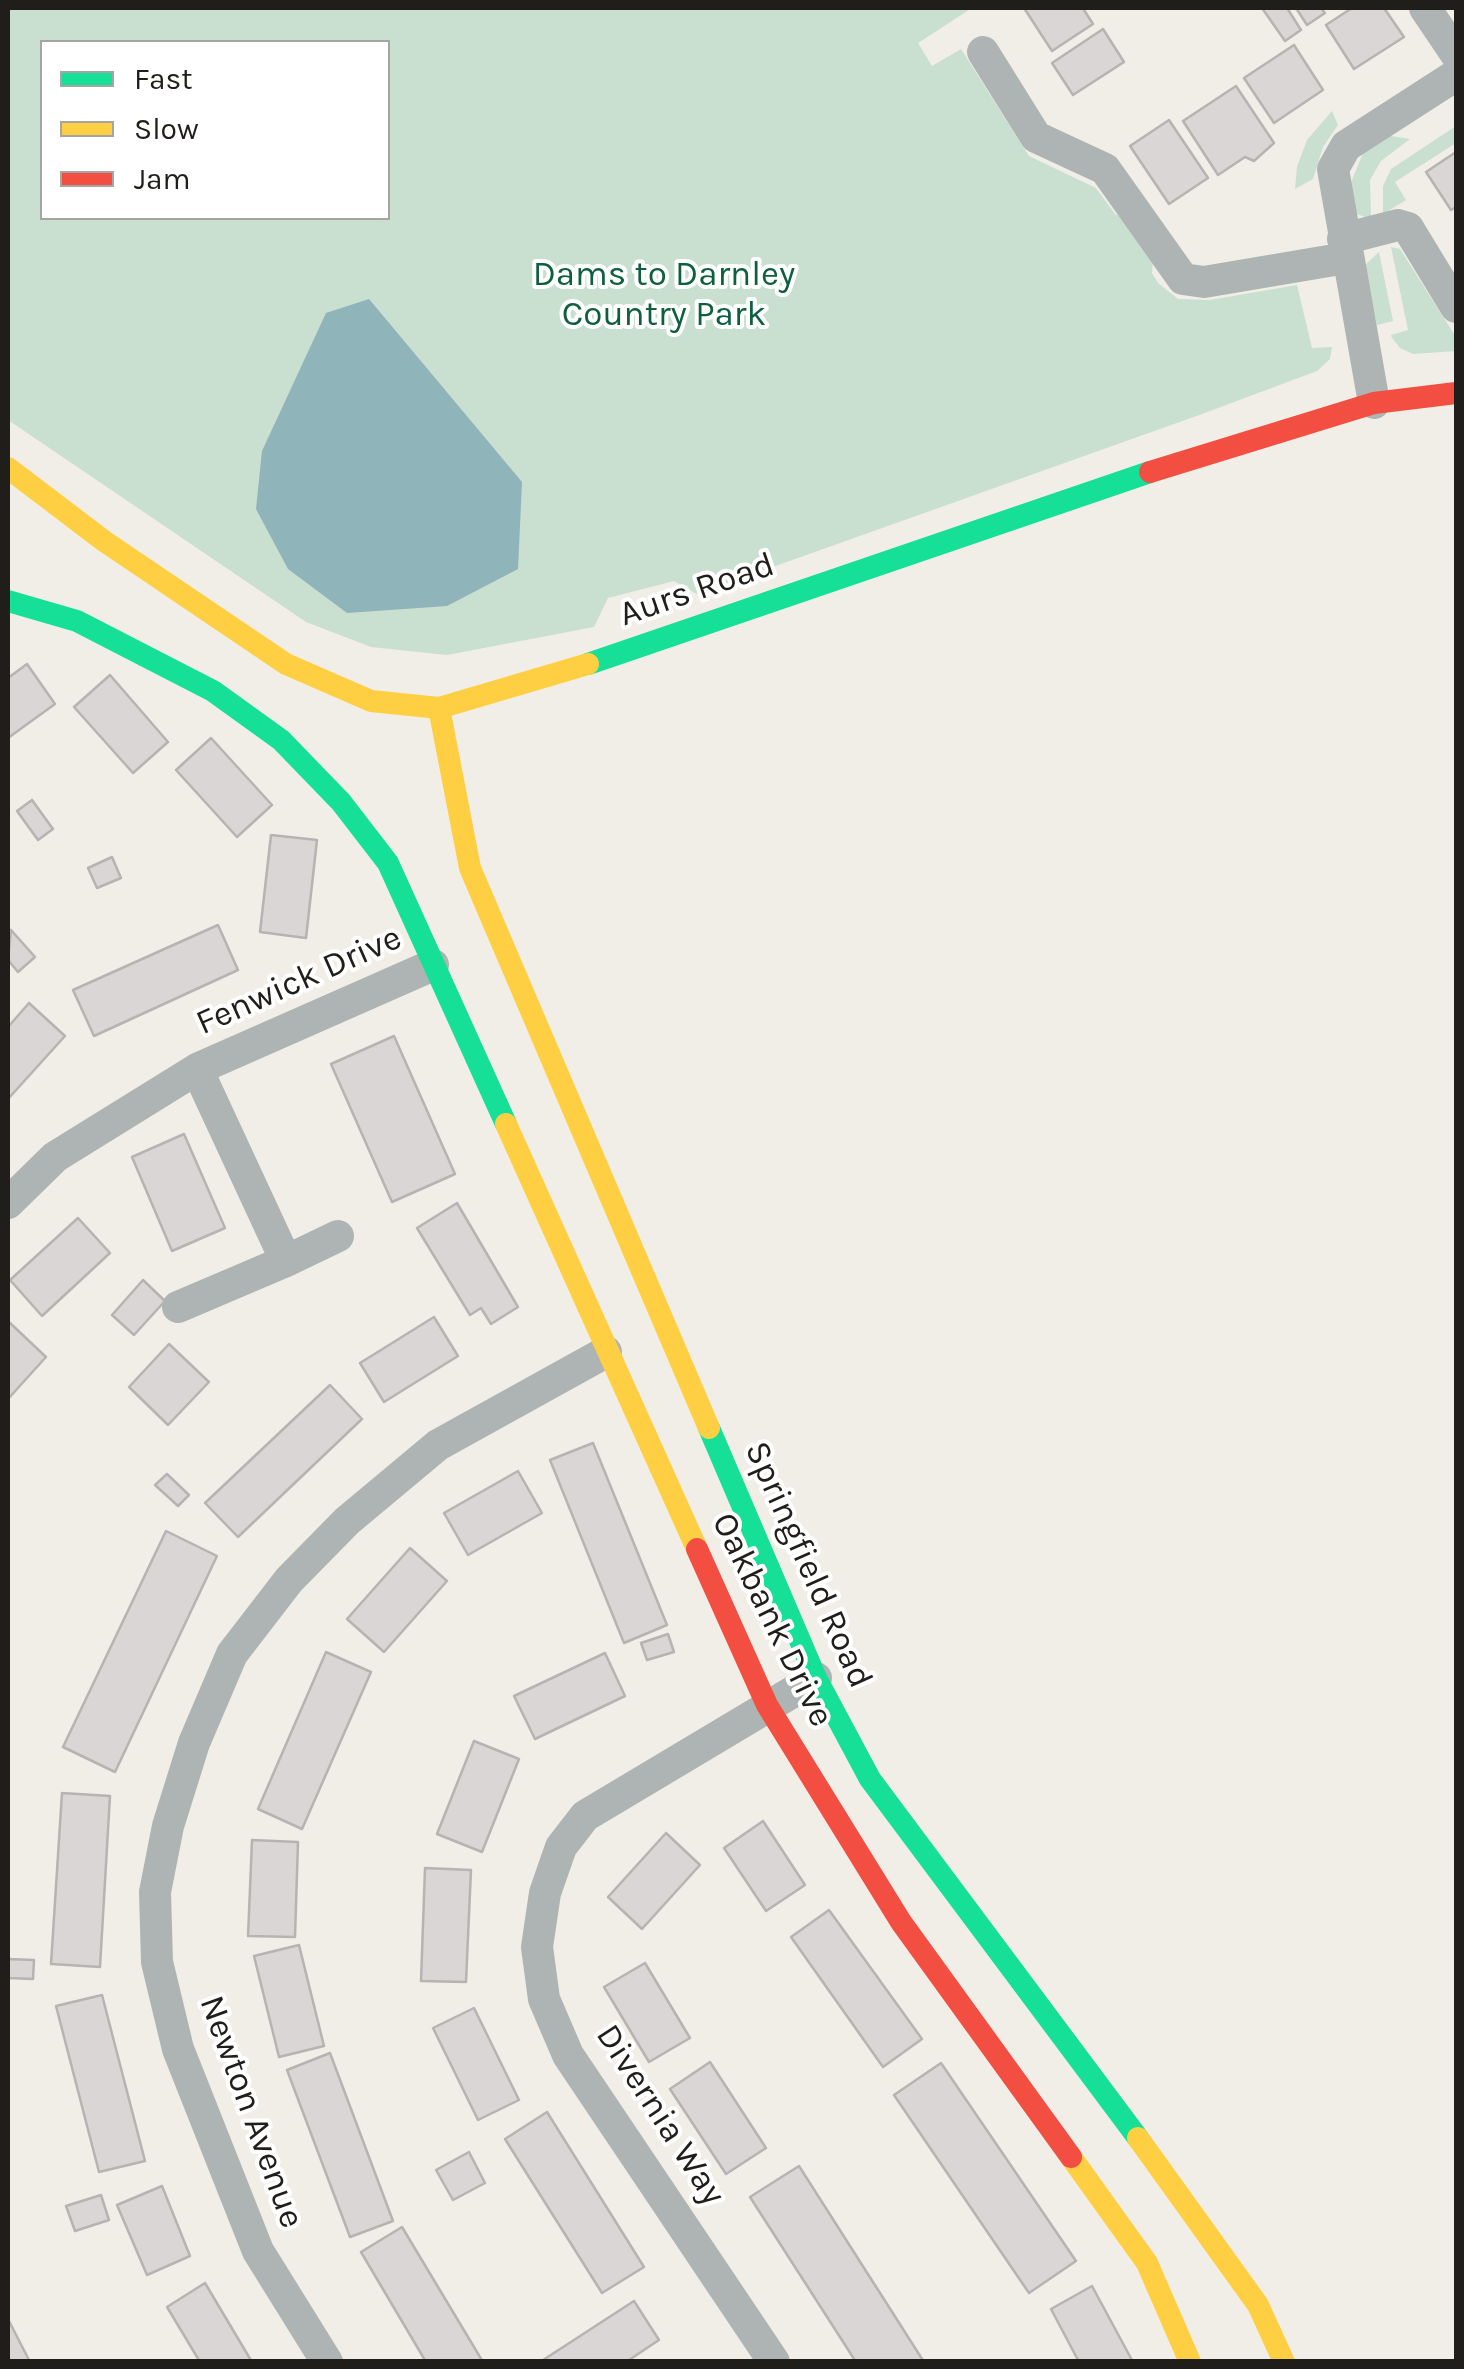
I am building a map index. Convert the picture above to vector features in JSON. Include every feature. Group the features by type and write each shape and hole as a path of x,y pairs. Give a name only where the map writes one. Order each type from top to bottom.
{"street":[{"path":"1426,8 1456,54"},
{"path":"983,52 1036,137 1105,168 1183,278 1204,282 1345,248 1398,226 1408,228 1456,306"},
{"path":"1374,403 1333,169 1346,146 1456,75"},
{"name":"Aurs Road","path":"8,468 104,541 286,664 372,701 440,708 639,648 1225,446 1374,403 1456,393"},
{"name":"Oakbank Drive","path":"8,601 78,621 213,690 281,740 341,802 388,864 767,1705 901,1922 1147,2263 1190,2362"},
{"name":"Springfield Road","path":"440,708 470,868 816,1678 870,1779 1213,2238 1258,2306 1284,2362"},
{"name":"Fenwick Drive","path":"8,1203 54,1157 197,1069 433,966"},
{"name":"Fenwick Drive","path":"197,1069 286,1261"},
{"path":"178,1307 338,1236"},
{"name":"Newton Avenue","path":"326,2362 258,2251 178,2049 158,1962 156,1892 168,1826 194,1742 232,1654 290,1580 346,1521 438,1444 606,1352"},
{"name":"Divernia Way","path":"774,2361 568,2055 544,1999 537,1947 545,1894 561,1847 586,1816 816,1678"}],"green space":[{"name":"Dams to Darnley Country Park","path":"8,8 972,8 918,43 932,66 961,49 1029,156 1096,188 1115,214 1124,218 1153,261 1152,273 1158,283 1178,299 1210,300 1297,285 1312,348 1332,347 1330,359 1317,371 697,594 674,581 608,598 594,627 447,655 371,647 306,622 8,420"},
{"path":"1332,111 1338,125 1323,147 1313,179 1295,189 1297,167 1307,140"},
{"path":"1456,126 1456,143 1395,182 1406,200 1383,214 1383,186 1391,169"},
{"path":"1385,135 1410,139 1381,161 1370,180 1371,217 1365,217 1352,212 1348,190 1363,153"},
{"path":"1391,247 1400,249 1456,337 1456,351 1413,354 1400,348 1392,338 1391,335 1408,330"},
{"path":"1379,252 1393,321 1377,325 1364,266"}],"water":[{"path":"369,299 522,482 518,569 447,606 347,613 288,569 256,509 262,451 326,313"}],"building":[{"path":"1024,8 1088,8 1084,10 1093,24 1052,51"},
{"path":"1262,8 1287,8 1301,30 1285,41"},
{"path":"1296,8 1321,8 1325,13 1307,25"},
{"path":"1352,8 1384,8 1404,37 1354,69 1326,25"},
{"path":"1103,29 1124,62 1073,95 1052,63"},
{"path":"1294,45 1323,90 1274,123 1244,78"},
{"path":"1236,86 1274,143 1254,161 1245,157 1218,175 1183,121"},
{"path":"1169,120 1208,178 1169,204 1130,146"},
{"path":"1456,152 1456,207 1451,210 1426,172"},
{"path":"27,664 55,704 8,738 8,678"},
{"path":"110,675 168,742 133,773 74,707"},
{"path":"211,738 272,805 237,837 176,770"},
{"path":"32,800 53,829 38,840 17,811"},
{"path":"271,835 317,840 306,938 260,932"},
{"path":"112,857 121,878 97,888 88,868"},
{"path":"218,925 238,970 94,1036 73,990"},
{"path":"11,930 35,957 18,972 8,960"},
{"path":"29,1003 65,1036 8,1099 8,1027"},
{"path":"394,1036 455,1174 392,1202 331,1064"},
{"path":"184,1134 225,1228 172,1251 132,1157"},
{"path":"457,1203 518,1307 491,1324 481,1308 470,1315 417,1228"},
{"path":"78,1218 110,1253 42,1316 10,1280"},
{"path":"143,1280 165,1301 134,1335 112,1315"},
{"path":"434,1317 458,1356 384,1402 360,1363"},
{"path":"8,1324 46,1357 8,1399"},
{"path":"169,1344 209,1382 168,1425 129,1387"},
{"path":"330,1385 362,1419 238,1537 205,1503"},
{"path":"593,1443 667,1625 624,1643 550,1460"},
{"path":"518,1471 542,1513 468,1555 444,1513"},
{"path":"167,1474 189,1495 178,1506 155,1485"},
{"path":"166,1531 217,1556 115,1772 63,1747"},
{"path":"410,1548 447,1581 384,1652 347,1619"},
{"path":"668,1634 674,1652 647,1660 641,1643"},
{"path":"326,1652 371,1672 302,1829 258,1809"},
{"path":"605,1653 625,1696 535,1739 514,1696"},
{"path":"474,1741 519,1759 482,1852 437,1834"},
{"path":"62,1793 110,1796 100,1967 51,1964"},
{"path":"763,1821 805,1885 766,1911 724,1848"},
{"path":"666,1833 700,1865 642,1929 608,1897"},
{"path":"252,1840 298,1842 295,1937 248,1936"},
{"path":"425,1868 471,1870 466,1982 421,1981"},
{"path":"829,1910 922,2039 883,2067 791,1937"},
{"path":"299,1945 324,2046 279,2057 254,1956"},
{"path":"8,1959 34,1960 33,1979 8,1978"},
{"path":"645,1963 690,2038 649,2062 604,1987"},
{"path":"102,1995 145,2161 99,2172 56,2006"},
{"path":"474,2008 519,2100 478,2120 433,2028"},
{"path":"330,2053 393,2221 350,2237 287,2070"},
{"path":"710,2062 766,2148 726,2174 670,2089"},
{"path":"941,2063 1076,2261 1029,2293 894,2095"},
{"path":"547,2112 644,2267 602,2293 505,2139"},
{"path":"469,2152 485,2183 453,2200 436,2170"},
{"path":"799,2166 924,2362 856,2362 750,2197"},
{"path":"162,2186 190,2256 147,2275 117,2205"},
{"path":"101,2195 109,2220 75,2231 66,2206"},
{"path":"402,2227 483,2362 426,2362 361,2252"},
{"path":"205,2283 252,2362 200,2362 167,2307"},
{"path":"1092,2286 1133,2362 1079,2362 1051,2309"},
{"path":"634,2301 659,2340 626,2362 540,2362"},
{"path":"8,2319 30,2362 8,2362"}],"traffic: fast":[{"path":"588,664 1150,472"},
{"path":"8,601 77,621 213,691 281,740 341,802 388,863 506,1124"},
{"path":"709,1428 816,1678 870,1779 1138,2138"}],"traffic: slow":[{"path":"8,468 104,541 286,664 371,701 439,708 588,664"},
{"path":"439,708 470,868 709,1428"},
{"path":"506,1124 697,1549"},
{"path":"1138,2138 1258,2305 1284,2362"},
{"path":"1071,2157 1147,2263 1190,2362"}],"traffic: jam":[{"path":"1150,472 1374,403 1456,393"},
{"path":"697,1549 767,1705 901,1922 1071,2157"}]}
